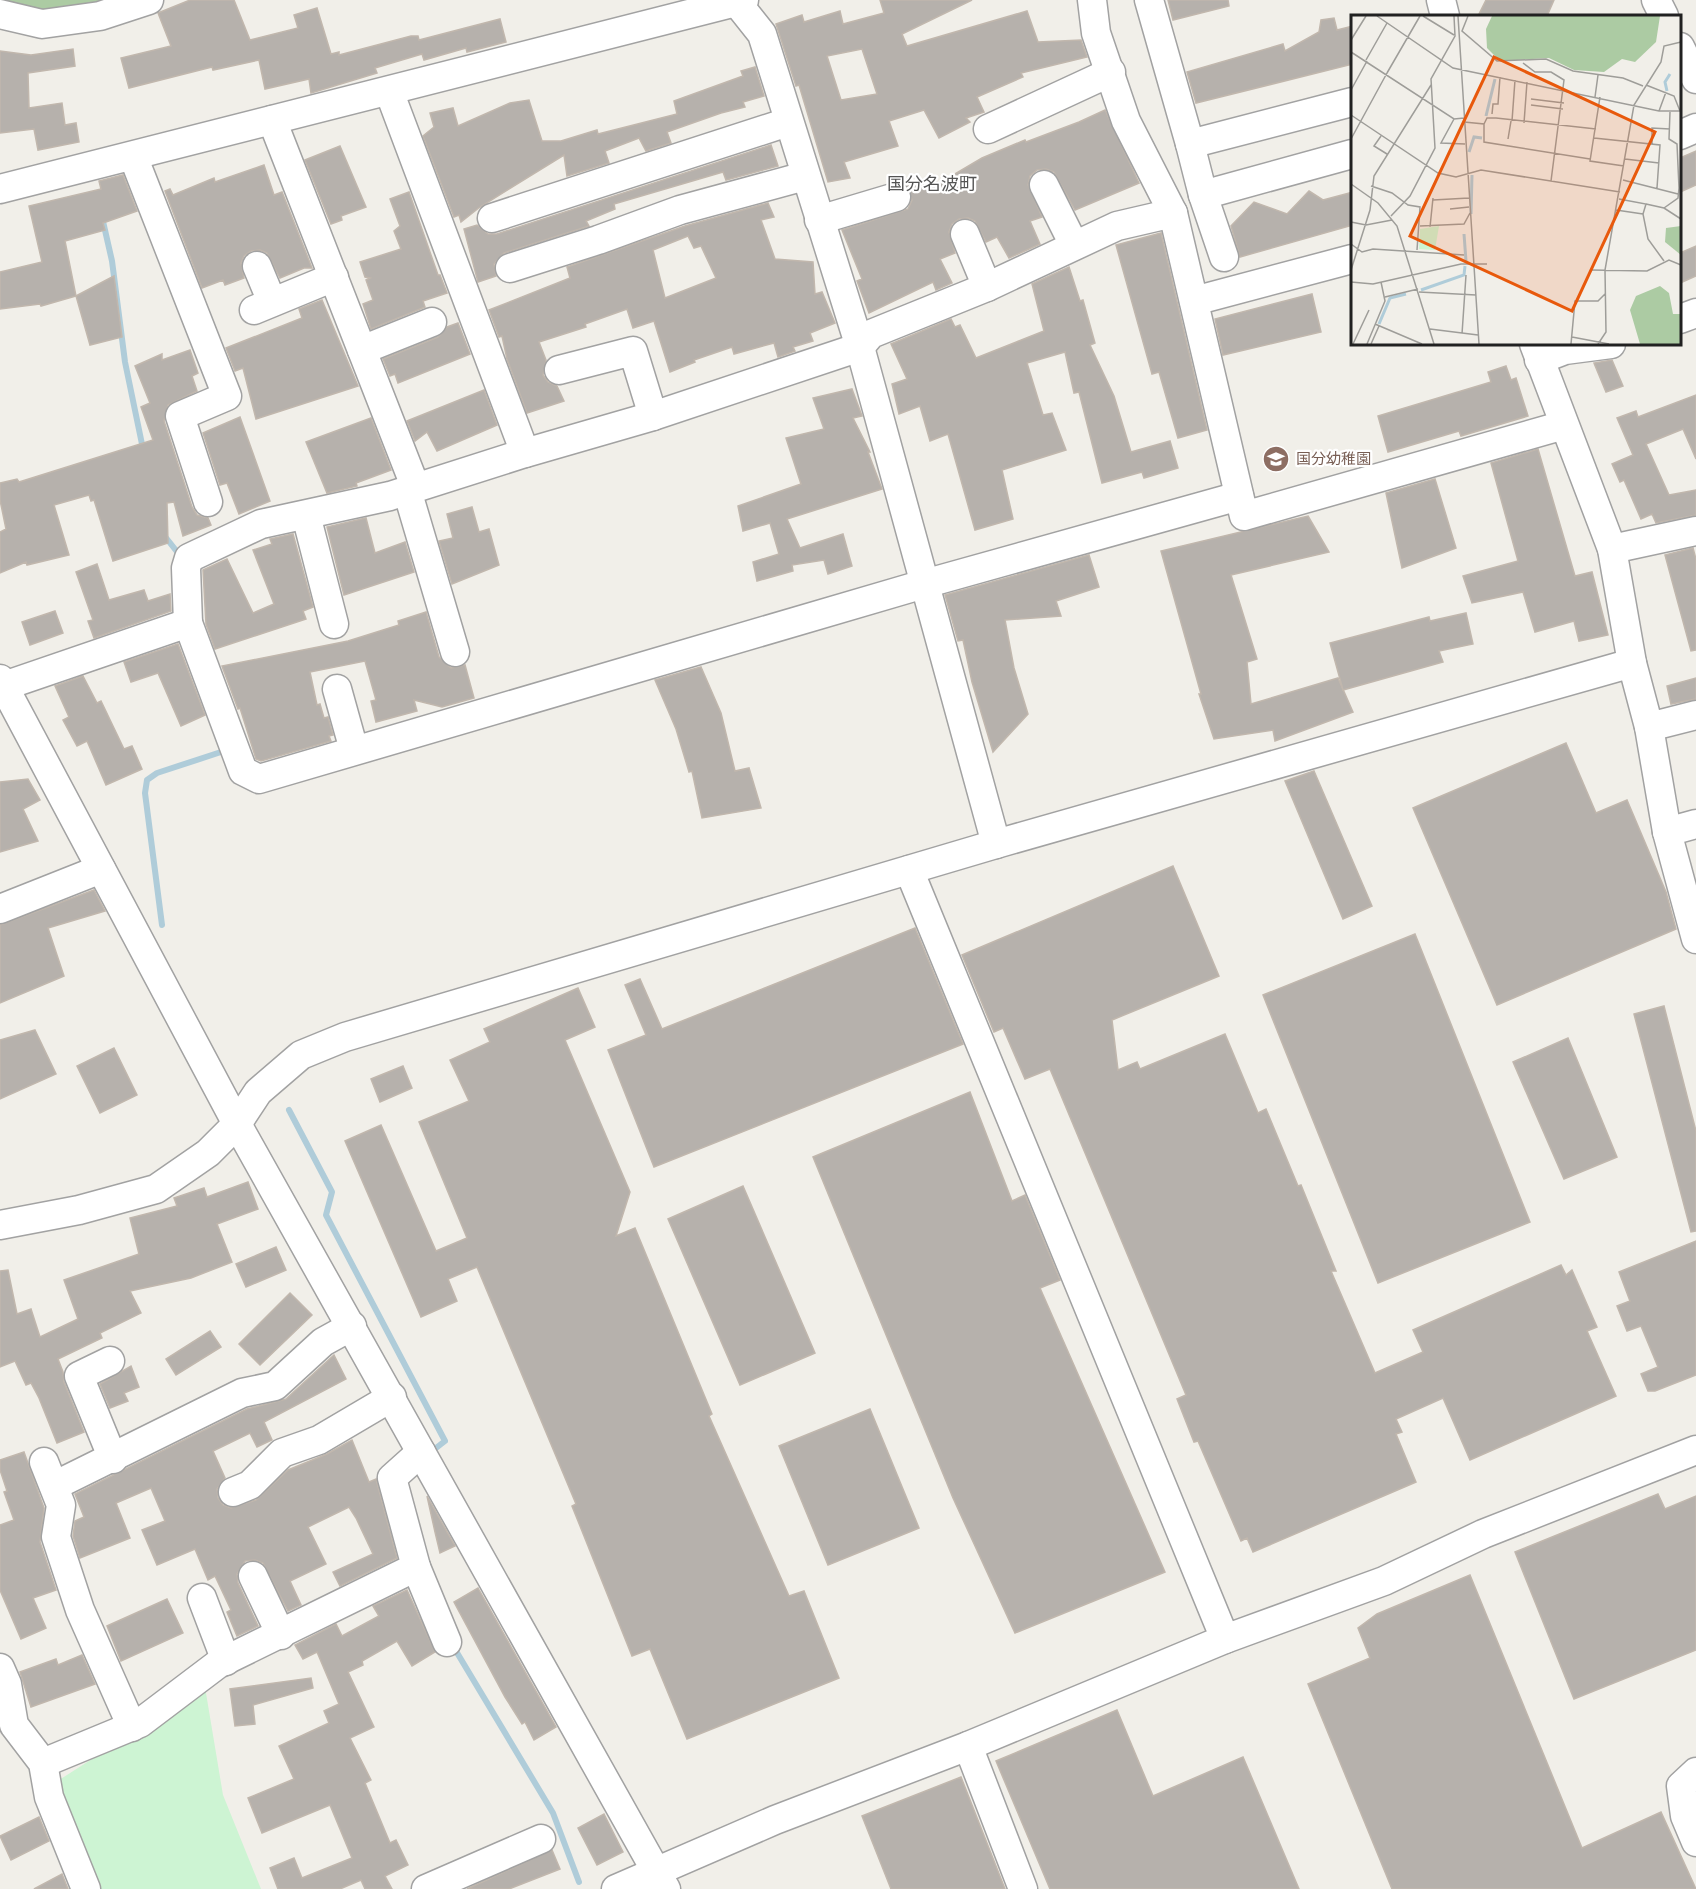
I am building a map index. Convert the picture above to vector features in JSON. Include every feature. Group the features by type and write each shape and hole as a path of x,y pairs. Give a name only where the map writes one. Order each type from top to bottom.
{"street":[{"path":"0,14 42,24 100,16 149,0"},
{"path":"1149,0 1203,195 1224,257"},
{"path":"1441,0 1445,15"},
{"path":"1656,0 1664,15"},
{"path":"0,189 389,92 738,1 762,34 860,347 996,844"},
{"path":"1101,2 1096,33 1126,121 1173,213 1244,516 1564,425"},
{"path":"1681,48 1696,79"},
{"path":"988,129 1111,72"},
{"path":"389,92 525,453"},
{"path":"1190,144 1351,103"},
{"path":"273,120 362,350 411,488 455,652"},
{"path":"492,218 788,122"},
{"path":"1681,135 1696,128"},
{"path":"1203,195 1351,155"},
{"path":"133,156 227,396 180,416 208,502"},
{"path":"510,268 598,240 680,210 805,176"},
{"path":"1044,185 1074,245"},
{"path":"819,220 896,197"},
{"path":"1173,213 1117,226 987,287 871,334 860,347 653,416 411,488 261,525 198,551 189,558 186,568 183,625 243,771 259,779 924,584 1239,496"},
{"path":"965,234 987,287"},
{"path":"1194,301 1351,260"},
{"path":"257,266 263,306 333,278"},
{"path":"1681,319 1696,313"},
{"path":"362,350 432,322"},
{"path":"1603,345 1536,352 1612,549 1632,663 1649,727 1667,832 1696,939"},
{"path":"559,370 633,351 653,416"},
{"path":"306,515 334,624"},
{"path":"1612,549 1696,531"},
{"path":"183,625 2,683 237,1124 661,1880"},
{"path":"0,1225 79,1210 156,1189 208,1153 237,1124 258,1092 301,1055 345,1036 996,844 1632,663"},
{"path":"337,689 354,750"},
{"path":"1649,727 1696,715"},
{"path":"1667,832 1696,824"},
{"path":"0,909 100,869"},
{"path":"909,870 1225,1639"},
{"path":"132,1727 80,1610 57,1538 61,1505 49,1474 113,1459 242,1393 275,1386 323,1342 352,1326"},
{"path":"110,1361 79,1376 113,1459"},
{"path":"233,1492 250,1485 282,1453 319,1440 392,1397"},
{"path":"616,1889 661,1880 775,1820 968,1746 1225,1639 1384,1581 1483,1534 1695,1451"},
{"path":"421,1452 392,1478 416,1568 447,1642"},
{"path":"43,1763 132,1727 226,1660 416,1568"},
{"path":"252,1576 281,1635"},
{"path":"202,1598 226,1660"},
{"path":"0,1668 7,1684 14,1725 43,1763 49,1797 86,1889"},
{"path":"968,1746 1023,1889"},
{"path":"1696,1772 1681,1786 1685,1816 1696,1842"},
{"path":"426,1889 541,1839"}],"green space":[{"path":"0,0 109,0 66,20 0,7"},
{"path":"205,1687 223,1795 261,1889 96,1889 56,1782"}],"building":[{"path":"190,0 234,0 250,40 298,28 294,15 317,8 331,54 339,52 339,55 411,36 418,36 419,40 500,19 506,42 467,52 466,48 424,60 422,54 375,68 377,73 311,93 309,79 265,89 259,60 213,70 212,67 129,88 121,58 171,46 158,13"},
{"path":"880,0 972,0 902,34 907,46 1027,11 1038,42 1081,40 1087,57 1021,73 1023,77 977,97 984,112 966,118 970,122 939,138 924,110 889,121 898,146 844,162 850,178 828,182 799,85 796,86 776,24 802,15 804,22 840,11 843,24 884,13","holes":["862,49 877,94 841,100 827,56"]},
{"path":"1168,0 1228,0 1229,6 1173,20"},
{"path":"1486,0 1554,0 1547,15 1478,15"},
{"path":"1334,18 1337,30 1351,26 1351,64 1196,103 1187,72 1283,44 1285,51 1319,32 1321,20"},
{"path":"73,49 75,66 28,73 29,108 62,103 65,125 76,123 79,142 38,150 34,129 0,133 0,51 31,55"},
{"path":"755,67 764,96 743,102 745,107 667,132 671,143 646,151 639,138 605,151 609,163 567,176 564,155 480,207 461,222 459,215 454,217 423,136 434,127 430,113 453,108 458,126 510,103 529,100 542,141 561,141 597,130 598,134 677,114 674,101 743,76 741,71"},
{"path":"1105,110 1139,183 1075,210 1054,172 1046,169 1037,170 1030,176 1028,185 1042,217 1030,221 1040,244 1009,258 997,237 986,242 975,221 968,218 959,219 952,224 949,232 955,253 940,259 952,283 936,290 933,282 869,313 857,281 862,279 842,230 908,209 912,200 907,185 933,176 938,184 982,158"},
{"path":"771,145 778,166 726,180 723,172 614,204 615,209 586,221 589,226 504,253 494,264 496,276 478,282 464,229 477,225 488,234 497,234"},
{"path":"340,146 366,207 341,216 342,220 331,224 305,160"},
{"path":"1696,151 1696,185 1681,192 1681,158"},
{"path":"264,165 274,195 282,192 312,268 304,268 280,278 267,253 260,250 251,251 244,256 241,263 244,278 225,285 223,280 202,288 165,191 170,189 173,195 214,178 215,182"},
{"path":"123,175 137,211 103,223 105,230 65,241 76,296 41,306 40,304 0,309 0,272 42,262 29,206 101,189 99,181"},
{"path":"1309,191 1323,200 1351,193 1351,226 1240,257 1231,226 1254,202 1287,214"},
{"path":"409,192 438,275 447,293 423,301 425,307 371,329 363,304 373,300 366,280 370,278 365,277 360,262 401,249 394,231 400,226 390,199"},
{"path":"768,203 774,217 761,220 775,259 813,262 815,294 822,292 835,323 810,333 813,341 793,347 795,351 778,357 774,343 734,354 732,347 694,360 695,362 670,372 654,321 633,328 627,309 585,324 586,327 539,342 546,360 543,375 548,382 557,386 564,401 527,413 507,359 502,336 499,337 489,310 570,278 567,267 685,226","holes":["688,236 694,248 701,246 716,278 665,298 653,250"]},
{"path":"1161,233 1207,430 1178,438 1159,372 1152,374 1116,245"},
{"path":"1696,246 1696,276 1681,283 1681,253"},
{"path":"1069,267 1080,301 1083,300 1095,343 1090,345 1114,396 1131,452 1170,441 1178,468 1144,478 1142,472 1102,483 1079,392 1074,393 1065,352 1027,363 1043,415 1052,413 1066,450 1002,470 1013,519 975,530 948,434 930,441 920,406 899,414 892,384 907,379 891,344 951,319 955,327 960,325 976,358 1044,331 1032,284"},
{"path":"114,276 122,337 90,345 76,296"},
{"path":"1312,294 1321,332 1223,355 1215,319"},
{"path":"322,300 358,386 256,419 243,368 235,371 226,348 302,318 299,309"},
{"path":"458,323 470,354 398,383 395,374 390,376 383,359 438,337 447,327"},
{"path":"190,350 198,373 192,376 197,391 168,405 164,421 192,507 197,515 208,518 211,525 183,536 174,502 167,503 168,543 113,561 94,500 91,501 89,495 54,505 69,555 27,565 26,562 0,573 0,532 6,529 0,500 0,483 17,479 19,482 153,440 141,407 150,403 135,366 162,354 162,360"},
{"path":"1612,360 1623,386 1606,392 1594,363"},
{"path":"1506,366 1511,380 1516,378 1528,416 1461,436 1459,431 1388,452 1378,416 1491,382 1488,372"},
{"path":"852,389 862,416 853,418 870,452 868,452 882,489 787,519 800,548 843,534 852,566 828,574 824,560 792,565 793,571 757,581 753,562 779,554 770,523 743,531 738,506 801,484 786,438 824,429 813,398"},
{"path":"484,390 497,425 437,451 427,432 415,441 407,421"},
{"path":"1696,395 1696,459 1683,429 1646,444 1669,495 1696,490 1696,515 1656,523 1652,514 1641,519 1624,480 1620,482 1612,464 1633,455 1617,418 1636,411 1638,417"},
{"path":"240,417 270,501 239,514 227,483 220,485 203,433"},
{"path":"371,418 391,470 356,483 357,486 327,493 306,442"},
{"path":"1538,449 1575,576 1592,572 1608,635 1579,641 1574,621 1535,632 1523,592 1472,603 1463,576 1518,561 1491,463"},
{"path":"1435,479 1456,548 1402,568 1386,493"},
{"path":"472,507 479,532 489,529 499,565 452,584 439,541 453,538 447,514"},
{"path":"1308,516 1329,552 1231,575 1257,659 1247,662 1251,704 1338,678 1353,712 1275,741 1273,730 1214,739 1199,694 1201,694 1161,551"},
{"path":"366,518 375,553 405,542 414,572 344,595 327,527"},
{"path":"293,534 313,607 303,611 306,619 215,649 206,624 203,570 227,559 253,613 274,604 253,550 272,544 270,539"},
{"path":"1693,548 1696,559 1696,650 1691,651 1665,555"},
{"path":"1089,555 1099,587 1056,601 1061,616 1005,620 1014,668 1028,714 993,752 972,682 963,640 958,641 945,595"},
{"path":"97,564 109,600 144,590 148,601 170,594 171,611 94,638 88,621 93,620 76,572"},
{"path":"55,611 63,633 30,645 22,622"},
{"path":"426,612 439,657 451,668 465,665 474,698 442,707 414,700 417,711 376,722 371,701 376,700 365,661 310,672 317,705 320,704 324,718 328,717 333,735 329,736 331,741 261,761 256,759 240,708 238,709 222,666 348,641 399,625 398,621"},
{"path":"1466,613 1473,644 1439,651 1443,662 1343,690 1330,643 1429,617 1430,621"},
{"path":"178,644 205,715 181,726 158,673 131,682 124,662"},
{"path":"701,667 721,713 735,771 749,768 761,808 702,818 692,771 689,772 676,729 655,680"},
{"path":"83,676 97,703 101,701 124,749 132,746 142,769 106,785 87,741 77,746 63,720 69,717 55,686"},
{"path":"1696,678 1696,699 1671,704 1667,686"},
{"path":"1566,743 1596,813 1627,800 1666,892 1676,929 1497,1005 1413,808"},
{"path":"1314,771 1372,906 1343,919 1285,781"},
{"path":"28,779 40,800 23,809 38,841 0,852 0,782"},
{"path":"1173,866 1219,976 1112,1020 1118,1070 1137,1062 1140,1069 1225,1034 1258,1113 1266,1109 1298,1186 1301,1185 1336,1271 1331,1271 1375,1373 1423,1352 1413,1330 1561,1265 1566,1275 1572,1270 1597,1327 1587,1331 1616,1396 1470,1460 1443,1398 1396,1419 1402,1432 1396,1434 1416,1482 1253,1552 1247,1538 1241,1541 1198,1441 1194,1442 1177,1399 1186,1395 1050,1069 1025,1079 1003,1028 994,1032 962,955"},
{"path":"94,890 105,911 48,928 64,976 0,1003 0,925"},
{"path":"915,928 963,1044 654,1167 608,1050 646,1035 625,985 640,979 662,1029"},
{"path":"1415,934 1530,1222 1378,1283 1263,995"},
{"path":"578,988 595,1027 565,1040 630,1192 616,1236 635,1228 712,1414 709,1416 789,1596 804,1591 839,1678 687,1739 650,1649 632,1656 572,1506 576,1504 477,1267 448,1279 457,1301 421,1317 345,1141 381,1125 436,1251 467,1238 419,1122 469,1101 450,1060 490,1042 484,1029"},
{"path":"1664,1006 1696,1131 1696,1231 1691,1232 1634,1014"},
{"path":"35,1030 56,1074 0,1099 0,1040"},
{"path":"1568,1038 1617,1157 1564,1179 1513,1062"},
{"path":"114,1048 137,1095 100,1113 77,1066"},
{"path":"403,1066 412,1088 380,1102 371,1079"},
{"path":"970,1092 1012,1201 1025,1195 1060,1280 1040,1288 1165,1572 1015,1633 953,1498 813,1157"},
{"path":"248,1182 258,1209 217,1224 232,1262 191,1278 130,1291 141,1313 100,1333 102,1338 58,1359 64,1382 84,1432 57,1443 39,1398 31,1383 26,1385 15,1361 0,1367 0,1271 8,1270 17,1314 31,1309 40,1337 78,1319 64,1280 139,1254 130,1218 177,1206 174,1198 204,1188 207,1197"},
{"path":"743,1186 815,1353 740,1385 668,1219"},
{"path":"1696,1241 1696,1375 1655,1391 1648,1391 1641,1374 1658,1367 1641,1326 1627,1331 1617,1306 1630,1301 1619,1272"},
{"path":"276,1247 286,1270 246,1287 236,1264"},
{"path":"290,1293 312,1315 260,1365 239,1344"},
{"path":"210,1331 221,1347 176,1375 166,1359"},
{"path":"334,1355 346,1379 264,1422 272,1440 257,1447 250,1433 213,1451 225,1478 217,1489 218,1498 223,1505 231,1508 256,1500 288,1470 327,1454 352,1440 369,1482 376,1479 397,1558 340,1586 333,1572 373,1554 349,1507 308,1527 326,1564 290,1581 301,1605 288,1611 263,1563 255,1560 245,1561 237,1574 238,1583 258,1626 237,1636 227,1612 231,1610 215,1576 208,1580 195,1549 157,1565 142,1530 165,1521 151,1488 116,1503 130,1538 80,1558 73,1536 75,1521 84,1517 75,1494 247,1409 286,1399"},
{"path":"131,1366 139,1387 124,1393 128,1401 110,1408 100,1384"},
{"path":"870,1409 919,1528 828,1565 779,1446"},
{"path":"24,1452 44,1508 40,1542 56,1590 33,1598 46,1628 21,1639 0,1590 0,1525 14,1520 4,1492 7,1491 0,1470 0,1460"},
{"path":"1658,1494 1665,1509 1696,1496 1696,1650 1574,1699 1515,1552"},
{"path":"427,1496 455,1546 440,1553 435,1532"},
{"path":"1470,1575 1582,1848 1661,1812 1696,1889 1392,1889 1308,1684 1370,1658 1358,1628 1377,1614"},
{"path":"478,1588 556,1727 534,1740 525,1722 522,1724 505,1697 454,1602"},
{"path":"407,1590 435,1652 412,1666 397,1641 362,1661 363,1665 348,1672 374,1727 350,1738 371,1780 365,1783 390,1843 396,1840 408,1865 385,1876 392,1889 365,1889 361,1880 340,1889 278,1889 270,1868 294,1858 302,1878 352,1858 330,1805 262,1833 248,1798 294,1779 279,1746 329,1723 324,1711 339,1704 317,1652 303,1659 295,1645 336,1624 342,1636 379,1616 373,1606"},
{"path":"167,1599 183,1633 121,1661 107,1626"},
{"path":"82,1655 95,1684 31,1707 20,1672 56,1659 58,1665"},
{"path":"311,1678 313,1688 253,1705 255,1724 235,1726 230,1689"},
{"path":"1117,1710 1153,1796 1243,1757 1299,1889 1050,1889 996,1761"},
{"path":"961,1777 1005,1889 891,1889 862,1816"},
{"path":"604,1814 623,1852 597,1865 578,1828"},
{"path":"39,1817 49,1841 11,1860 0,1836"},
{"path":"552,1850 560,1869 509,1889 467,1889"},
{"path":"62,1874 68,1889 34,1889"}],"waterway":[{"path":"102,217 112,261 125,362 143,449"},
{"path":"163,534 178,553 178,558"},
{"path":"162,925 145,793 147,780 157,773 221,752 225,748"},
{"path":"289,1110 332,1192 326,1215 445,1441 436,1448"},
{"path":"453,1646 553,1813 579,1882"}],"place":[{"name":"国分幼稚園","path":"1276,459"}],"district":[{"name":"国分名波町","path":"932,184"}]}
